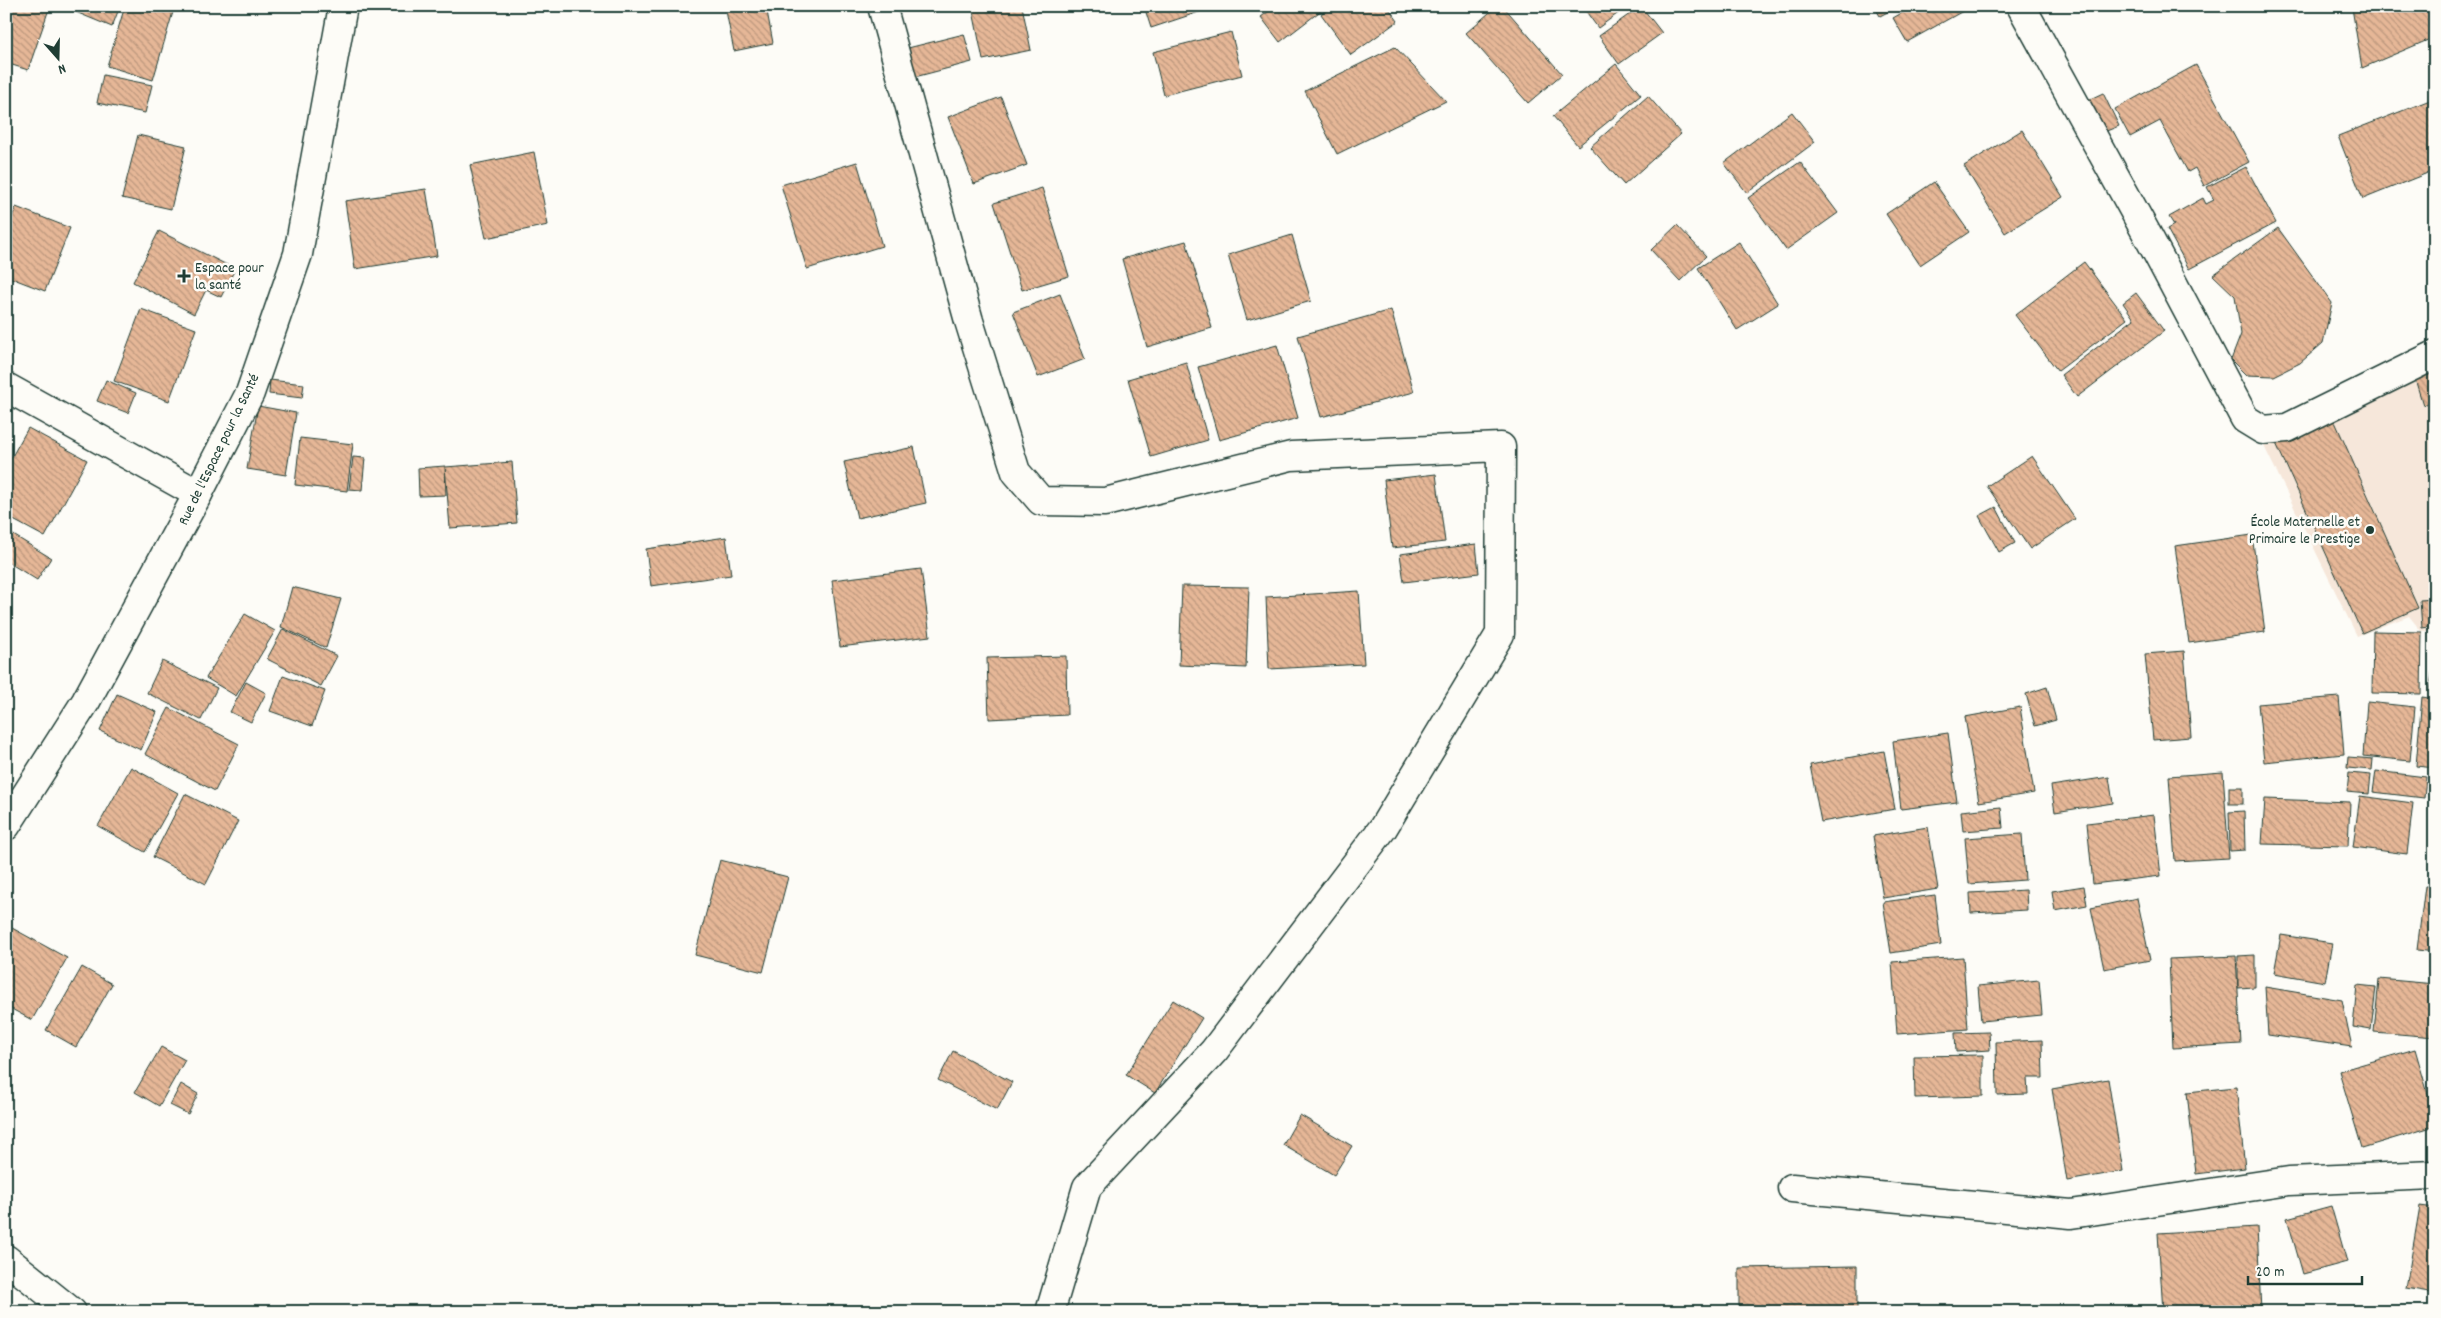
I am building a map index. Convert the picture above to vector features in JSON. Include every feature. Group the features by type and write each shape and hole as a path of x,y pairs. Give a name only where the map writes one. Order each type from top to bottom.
{"street":[{"name":"Rue de l'Espace pour la Santé","path":"6,826 86,701 198,494 250,393 298,254 343,6"},
{"path":"882,6 969,322 1016,472 1041,500 1105,502 1291,456 1500,447 1500,634 1383,828 1214,1051 1087,1187 1050,1312"},
{"path":"2020,6 2148,236 2246,419 2263,430 2287,428 2435,355"},
{"path":"6,387 198,494"},
{"path":"1792,1188 2072,1214 2289,1181 2435,1175"},
{"path":"6,1259 72,1312"}],"shaded area":[{"name":"École Maternelle et Primaire le Prestige","path":"2435,360 2435,631 2421,631 2409,616 2357,636 2263,444"}],"building":[{"path":"6,6 50,6 28,70 6,63"},
{"path":"67,6 120,6 112,27 66,8"},
{"path":"125,6 153,6 173,12 153,80 107,66"},
{"path":"725,6 766,6 773,43 734,51"},
{"path":"972,6 1022,6 1031,50 983,60"},
{"path":"1144,6 1204,6 1205,10 1151,28"},
{"path":"1276,6 1327,6 1280,42 1261,17"},
{"path":"1331,6 1387,6 1398,21 1351,55 1321,14"},
{"path":"1497,6 1503,6 1562,74 1528,103 1466,33"},
{"path":"1582,6 1628,6 1598,28"},
{"path":"1641,6 1662,33 1619,64 1599,36"},
{"path":"1874,6 1899,6 1880,16"},
{"path":"1914,6 1972,6 1907,42 1893,18"},
{"path":"2334,6 2435,6 2435,37 2362,68 2352,8"},
{"path":"1231,32 1242,75 1164,95 1153,52"},
{"path":"964,34 972,62 911,78 904,49"},
{"path":"1395,47 1446,101 1337,154 1305,91"},
{"path":"1616,64 1641,95 1578,146 1553,116"},
{"path":"2196,65 2249,162 2204,186 2195,168 2188,172 2160,121 2130,137 2115,109"},
{"path":"103,75 152,85 145,113 97,103"},
{"path":"2103,93 2119,126 2104,132 2088,100"},
{"path":"1648,96 1681,134 1624,185 1590,147"},
{"path":"1001,97 1027,165 974,184 948,117"},
{"path":"2430,100 2435,111 2435,170 2363,199 2338,136"},
{"path":"1792,112 1815,142 1747,193 1724,163"},
{"path":"2022,130 2063,197 2005,233 1964,166"},
{"path":"138,135 186,146 171,209 122,198"},
{"path":"534,152 548,225 486,238 470,165"},
{"path":"857,162 882,246 807,269 781,185"},
{"path":"1800,162 1838,213 1786,250 1748,198"},
{"path":"2246,167 2276,223 2189,269 2167,229 2174,225 2169,217 2203,198 2206,204 2214,200 2207,187"},
{"path":"1934,182 1969,232 1920,265 1886,214"},
{"path":"1042,188 1069,276 1022,290 994,203"},
{"path":"426,189 437,256 355,269 345,201"},
{"path":"16,207 70,228 45,291 6,276 6,233"},
{"path":"1677,225 1706,256 1680,281 1651,250"},
{"path":"2278,228 2332,303 2323,343 2300,363 2274,376 2246,375 2231,360 2241,334 2235,296 2213,275"},
{"name":"Espace pour la santé","path":"159,231 235,269 221,297 206,290 194,314 133,282"},
{"path":"1292,235 1311,301 1247,320 1228,255"},
{"path":"1186,241 1212,328 1147,347 1122,259"},
{"path":"1739,242 1778,304 1737,330 1698,268"},
{"path":"2084,262 2127,319 2058,371 2015,315"},
{"path":"2136,293 2164,331 2077,397 2061,375 2134,319 2123,303"},
{"path":"1060,294 1085,359 1038,377 1013,312"},
{"path":"141,309 196,329 169,401 114,381"},
{"path":"1391,310 1414,392 1321,417 1298,336"},
{"path":"1277,345 1298,418 1219,440 1198,367"},
{"path":"1186,362 1208,440 1151,457 1128,379"},
{"path":"2435,373 2435,401 2423,405 2415,379"},
{"path":"106,380 136,393 128,413 97,401"},
{"path":"270,380 304,384 302,398 269,394"},
{"path":"258,406 296,413 286,475 247,469"},
{"path":"2435,408 2435,428 2429,410"},
{"path":"2332,415 2418,608 2362,633 2275,441"},
{"path":"28,428 87,460 45,537 6,516 6,467"},
{"path":"300,438 353,444 347,491 295,485"},
{"path":"914,447 926,503 857,518 844,462"},
{"path":"2032,456 2075,519 2030,549 1987,486"},
{"path":"353,457 365,458 362,490 349,489"},
{"path":"512,462 517,523 450,528 445,467"},
{"path":"445,466 446,495 419,496 418,468"},
{"path":"1436,474 1445,542 1392,548 1384,480"},
{"path":"1996,507 2015,543 1999,552 1979,516"},
{"path":"10,533 51,558 37,580 6,561 6,539"},
{"path":"2252,535 2265,632 2189,643 2175,546"},
{"path":"726,537 731,575 651,586 646,549"},
{"path":"1476,544 1479,573 1404,582 1400,554"},
{"path":"921,569 930,636 840,647 832,580"},
{"path":"1182,586 1249,587 1246,668 1179,665"},
{"path":"292,587 341,599 326,648 281,627"},
{"path":"1359,591 1364,664 1269,669 1266,597"},
{"path":"2435,599 2435,626 2422,628 2420,600"},
{"path":"245,614 275,631 236,696 206,678"},
{"path":"283,629 337,656 321,686 267,659"},
{"path":"2373,631 2422,632 2421,694 2372,693"},
{"path":"2184,651 2191,737 2153,740 2145,654"},
{"path":"1066,656 1067,715 989,719 987,658"},
{"path":"2435,658 2435,690 2429,690"},
{"path":"162,661 217,688 201,720 147,693"},
{"path":"283,676 325,691 312,726 270,711"},
{"path":"246,682 266,693 251,722 230,712"},
{"path":"2047,687 2056,720 2035,726 2026,694"},
{"path":"117,694 157,712 141,750 100,731"},
{"path":"2339,697 2344,754 2264,762 2258,704"},
{"path":"2422,697 2435,699 2435,768 2416,766"},
{"path":"2367,702 2415,707 2410,761 2363,756"},
{"path":"2020,707 2034,793 1979,802 1965,717"},
{"path":"169,708 239,744 215,791 145,754"},
{"path":"1948,733 1957,802 1901,809 1893,741"},
{"path":"1884,751 1895,809 1821,822 1810,765"},
{"path":"2348,757 2373,759 2372,770 2347,768"},
{"path":"131,767 178,793 145,852 98,826"},
{"path":"2376,771 2426,777 2424,798 2373,792"},
{"path":"2223,772 2229,858 2175,861 2169,776"},
{"path":"2349,773 2371,775 2369,794 2347,792"},
{"path":"2109,777 2113,803 2055,812 2051,786"},
{"path":"2229,787 2243,787 2243,804 2229,804"},
{"path":"185,794 238,821 206,884 153,857"},
{"path":"2360,796 2413,803 2407,854 2353,847"},
{"path":"2265,799 2350,802 2348,846 2262,844"},
{"path":"2001,807 2003,828 1963,831 1961,811"},
{"path":"2244,811 2245,850 2230,851 2229,812"},
{"path":"2154,815 2161,876 2093,884 2087,823"},
{"path":"1928,827 1938,889 1883,898 1873,836"},
{"path":"2022,834 2025,880 1969,884 1965,838"},
{"path":"720,860 788,877 763,972 695,955"},
{"path":"2084,886 2087,905 2055,911 2052,891"},
{"path":"2425,886 2435,887 2435,952 2417,950"},
{"path":"2026,890 2027,910 1971,913 1970,893"},
{"path":"1935,895 1941,945 1891,953 1883,902"},
{"path":"2137,898 2150,960 2104,969 2091,908"},
{"path":"12,928 67,958 32,1020 6,1006 6,938"},
{"path":"2281,935 2332,943 2325,982 2274,973"},
{"path":"2255,955 2255,987 2238,988 2238,956"},
{"path":"2236,956 2241,1044 2173,1048 2169,959"},
{"path":"1963,957 1968,1029 1897,1034 1892,962"},
{"path":"82,967 112,984 76,1047 46,1030"},
{"path":"2379,979 2435,984 2435,1037 2374,1032"},
{"path":"2039,980 2042,1015 1981,1021 1978,986"},
{"path":"2357,985 2376,987 2371,1030 2353,1027"},
{"path":"2265,987 2342,1000 2352,1047 2268,1035"},
{"path":"1173,1000 1202,1018 1155,1093 1126,1075"},
{"path":"1989,1032 1990,1050 1956,1052 1955,1033"},
{"path":"2042,1040 2043,1078 2027,1078 2028,1094 1997,1095 1996,1042"},
{"path":"161,1047 185,1060 159,1106 135,1092"},
{"path":"2415,1049 2435,1118 2435,1126 2362,1148 2339,1071"},
{"path":"953,1051 1012,1082 997,1110 938,1080"},
{"path":"1983,1055 1983,1096 1915,1098 1914,1056"},
{"path":"2108,1079 2123,1171 2067,1181 2052,1089"},
{"path":"181,1084 198,1094 188,1114 170,1105"},
{"path":"2236,1087 2245,1168 2196,1174 2187,1092"},
{"path":"1300,1115 1352,1146 1334,1175 1283,1145"},
{"path":"2331,1206 2347,1262 2303,1274 2287,1218"},
{"path":"2420,1206 2435,1208 2435,1293 2406,1288"},
{"path":"2257,1227 2261,1312 2163,1312 2158,1233"},
{"path":"1857,1266 1857,1312 1739,1312 1739,1268"}],"place":[{"name":"Espace pour la santé","path":"184,276"},
{"name":"École Maternelle et Primaire le Prestige","path":"2370,530"}]}
